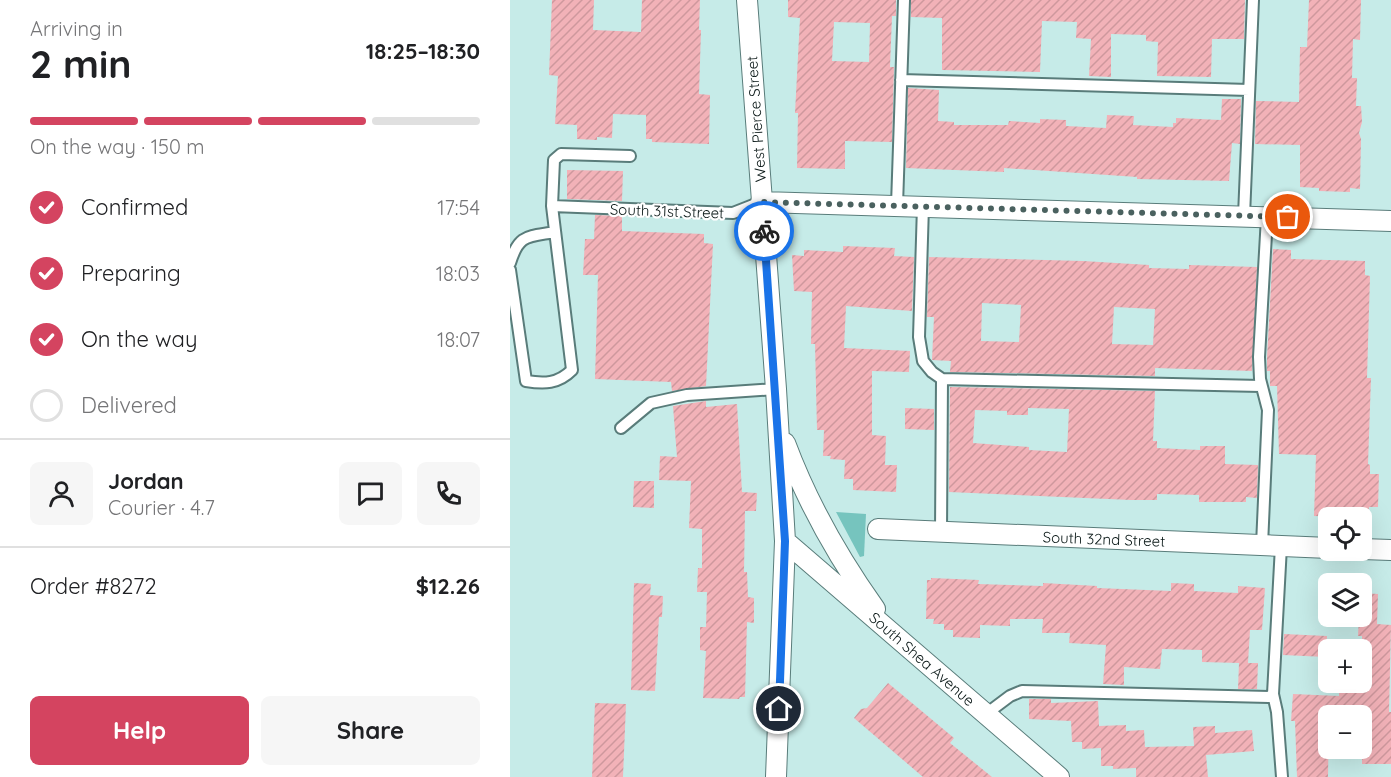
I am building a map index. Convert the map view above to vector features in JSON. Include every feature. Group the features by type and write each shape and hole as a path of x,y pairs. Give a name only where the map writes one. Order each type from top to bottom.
{"street":[{"name":"West Pierce Street","path":"747,0 785,541 776,777"},
{"name":"South 31st Street","path":"761,202 1391,221"},
{"path":"778,423 801,483 827,534 855,581 892,633"},
{"name":"South 32nd Street","path":"878,529 1318,547"},
{"name":"South Shea Avenue","path":"785,541 1059,777"},
{"path":"1372,549 1391,550"}],"lane":[{"path":"897,205 904,0"},
{"path":"1244,216 1253,0"},
{"path":"901,80 1249,90"},
{"path":"510,270 526,381 536,383 562,380 572,370 552,206 554,160 561,154 630,156"},
{"name":"South 31st Street","path":"552,206 733,213 761,202"},
{"path":"923,206 919,337 923,361 942,379 1261,386"},
{"path":"1267,216 1259,357 1261,386 1268,410 1273,694 1277,712 1282,777"},
{"path":"510,263 515,247 523,238 555,232"},
{"path":"941,532 942,379"},
{"path":"621,428 651,403 687,395 776,389"},
{"path":"986,714 1010,696 1022,691 1269,697 1273,694"}],"shaded area":[{"path":"836,512 866,514 864,556 860,557"}],"building":[{"path":"552,0 594,0 593,30 641,32 642,0 700,0 699,94 710,95 709,144 652,142 652,139 646,139 646,115 613,114 612,138 597,137 597,140 577,139 577,125 555,124 558,76 549,75"},
{"path":"788,0 896,0 896,16 892,16 890,67 894,67 892,142 845,141 845,169 797,168 798,113 795,113 800,18 788,17","holes":["834,22 870,23 869,62 832,61"]},
{"path":"911,0 1245,0 1244,39 1212,39 1211,77 1157,76 1158,42 1146,41 1146,35 1111,34 1111,77 1089,76 1091,39 1076,38 1077,22 1042,21 1040,72 942,70 942,18 911,17"},
{"path":"1309,0 1361,0 1360,40 1353,39 1352,78 1357,78 1356,106 1361,106 1360,189 1350,188 1350,192 1319,191 1319,188 1300,187 1300,145 1255,144 1256,101 1299,102 1300,47 1307,47"},
{"path":"908,88 939,90 938,121 954,122 954,125 1008,125 1009,121 1040,123 1040,119 1066,120 1066,126 1106,128 1107,115 1134,116 1133,125 1173,127 1176,118 1221,120 1222,99 1241,99 1240,144 1232,143 1229,181 1137,179 1137,177 1004,168 1004,172 906,168"},
{"path":"567,170 623,171 622,201 567,199"},
{"path":"595,215 622,216 622,231 704,234 704,243 713,244 706,386 672,391 671,382 595,379 598,275 583,275 585,239 594,239"},
{"path":"843,246 895,248 894,256 914,257 912,311 846,306 844,348 910,351 909,372 872,371 872,435 886,436 885,465 897,465 896,492 853,490 853,479 844,479 845,460 823,456 824,430 817,430 815,344 811,344 812,292 794,291 792,255 804,256 804,250 843,252"},
{"path":"1273,249 1291,250 1291,259 1365,261 1365,275 1370,276 1367,378 1371,378 1368,464 1370,474 1379,474 1378,507 1318,507 1318,516 1314,516 1316,455 1279,454 1277,386 1270,386 1267,357"},
{"path":"929,257 1083,261 1149,265 1149,268 1189,269 1189,265 1257,267 1252,371 1155,368 1155,376 950,372 951,361 932,360 934,317 927,317","holes":["982,303 1021,305 1019,342 981,341","1114,307 1155,309 1153,345 1112,344"]},
{"path":"950,387 1155,391 1153,441 1157,441 1157,448 1200,450 1200,446 1225,446 1225,464 1258,465 1257,498 1246,497 1246,502 1199,502 1199,495 1157,494 1157,500 1131,500 949,492","holes":["1028,408 1069,409 1067,452 973,443 975,410 1007,411 1007,415 1028,415"]},
{"path":"706,401 706,407 737,404 742,492 757,493 756,511 745,511 744,572 747,572 748,597 754,598 754,623 747,622 745,697 739,699 703,698 706,651 700,650 700,627 706,627 707,592 697,592 698,568 702,568 702,529 689,528 691,481 659,480 660,456 677,457 673,406"},
{"path":"905,408 934,409 934,430 905,429"},
{"path":"634,481 654,481 654,508 633,507"},
{"path":"931,578 979,580 978,584 1043,586 1043,583 1171,591 1171,583 1194,584 1194,591 1238,593 1238,586 1265,588 1262,630 1250,630 1248,663 1258,663 1257,689 1238,689 1239,663 1202,662 1202,650 1162,649 1160,669 1124,667 1124,685 1103,684 1106,645 1069,643 1070,633 1042,633 1043,619 1010,619 1010,626 980,625 980,638 953,637 953,630 944,630 944,624 933,624 934,619 926,619 927,580"},
{"path":"634,583 651,584 650,595 663,596 662,617 659,617 655,691 631,690"},
{"path":"1372,594 1378,594 1377,624 1391,625 1389,712 1391,712 1391,764 1362,764 1362,759 1372,759 1372,705 1318,705 1318,759 1328,759 1328,777 1297,777 1295,721 1291,721 1293,694 1339,696 1339,693 1372,693 1372,639 1362,639 1362,636 1358,636 1358,627 1372,627"},
{"path":"1284,634 1327,636 1327,639 1318,639 1318,657 1283,655"},
{"path":"888,683 954,738 950,743 992,777 923,777 854,718 861,709 867,708"},
{"path":"1029,699 1051,699 1051,703 1098,701 1099,726 1126,725 1126,731 1144,730 1145,747 1194,746 1193,727 1215,726 1215,733 1252,730 1254,751 1206,755 1208,777 1136,777 1136,768 1113,769 1113,766 1101,766 1101,748 1082,749 1082,742 1072,742 1071,721 1029,719"},
{"path":"595,703 626,704 623,777 592,777"}],"way so far":[{"path":"764,231 761,202 1288,217"}],"route":[{"path":"764,231 785,541 779,709"}]}
